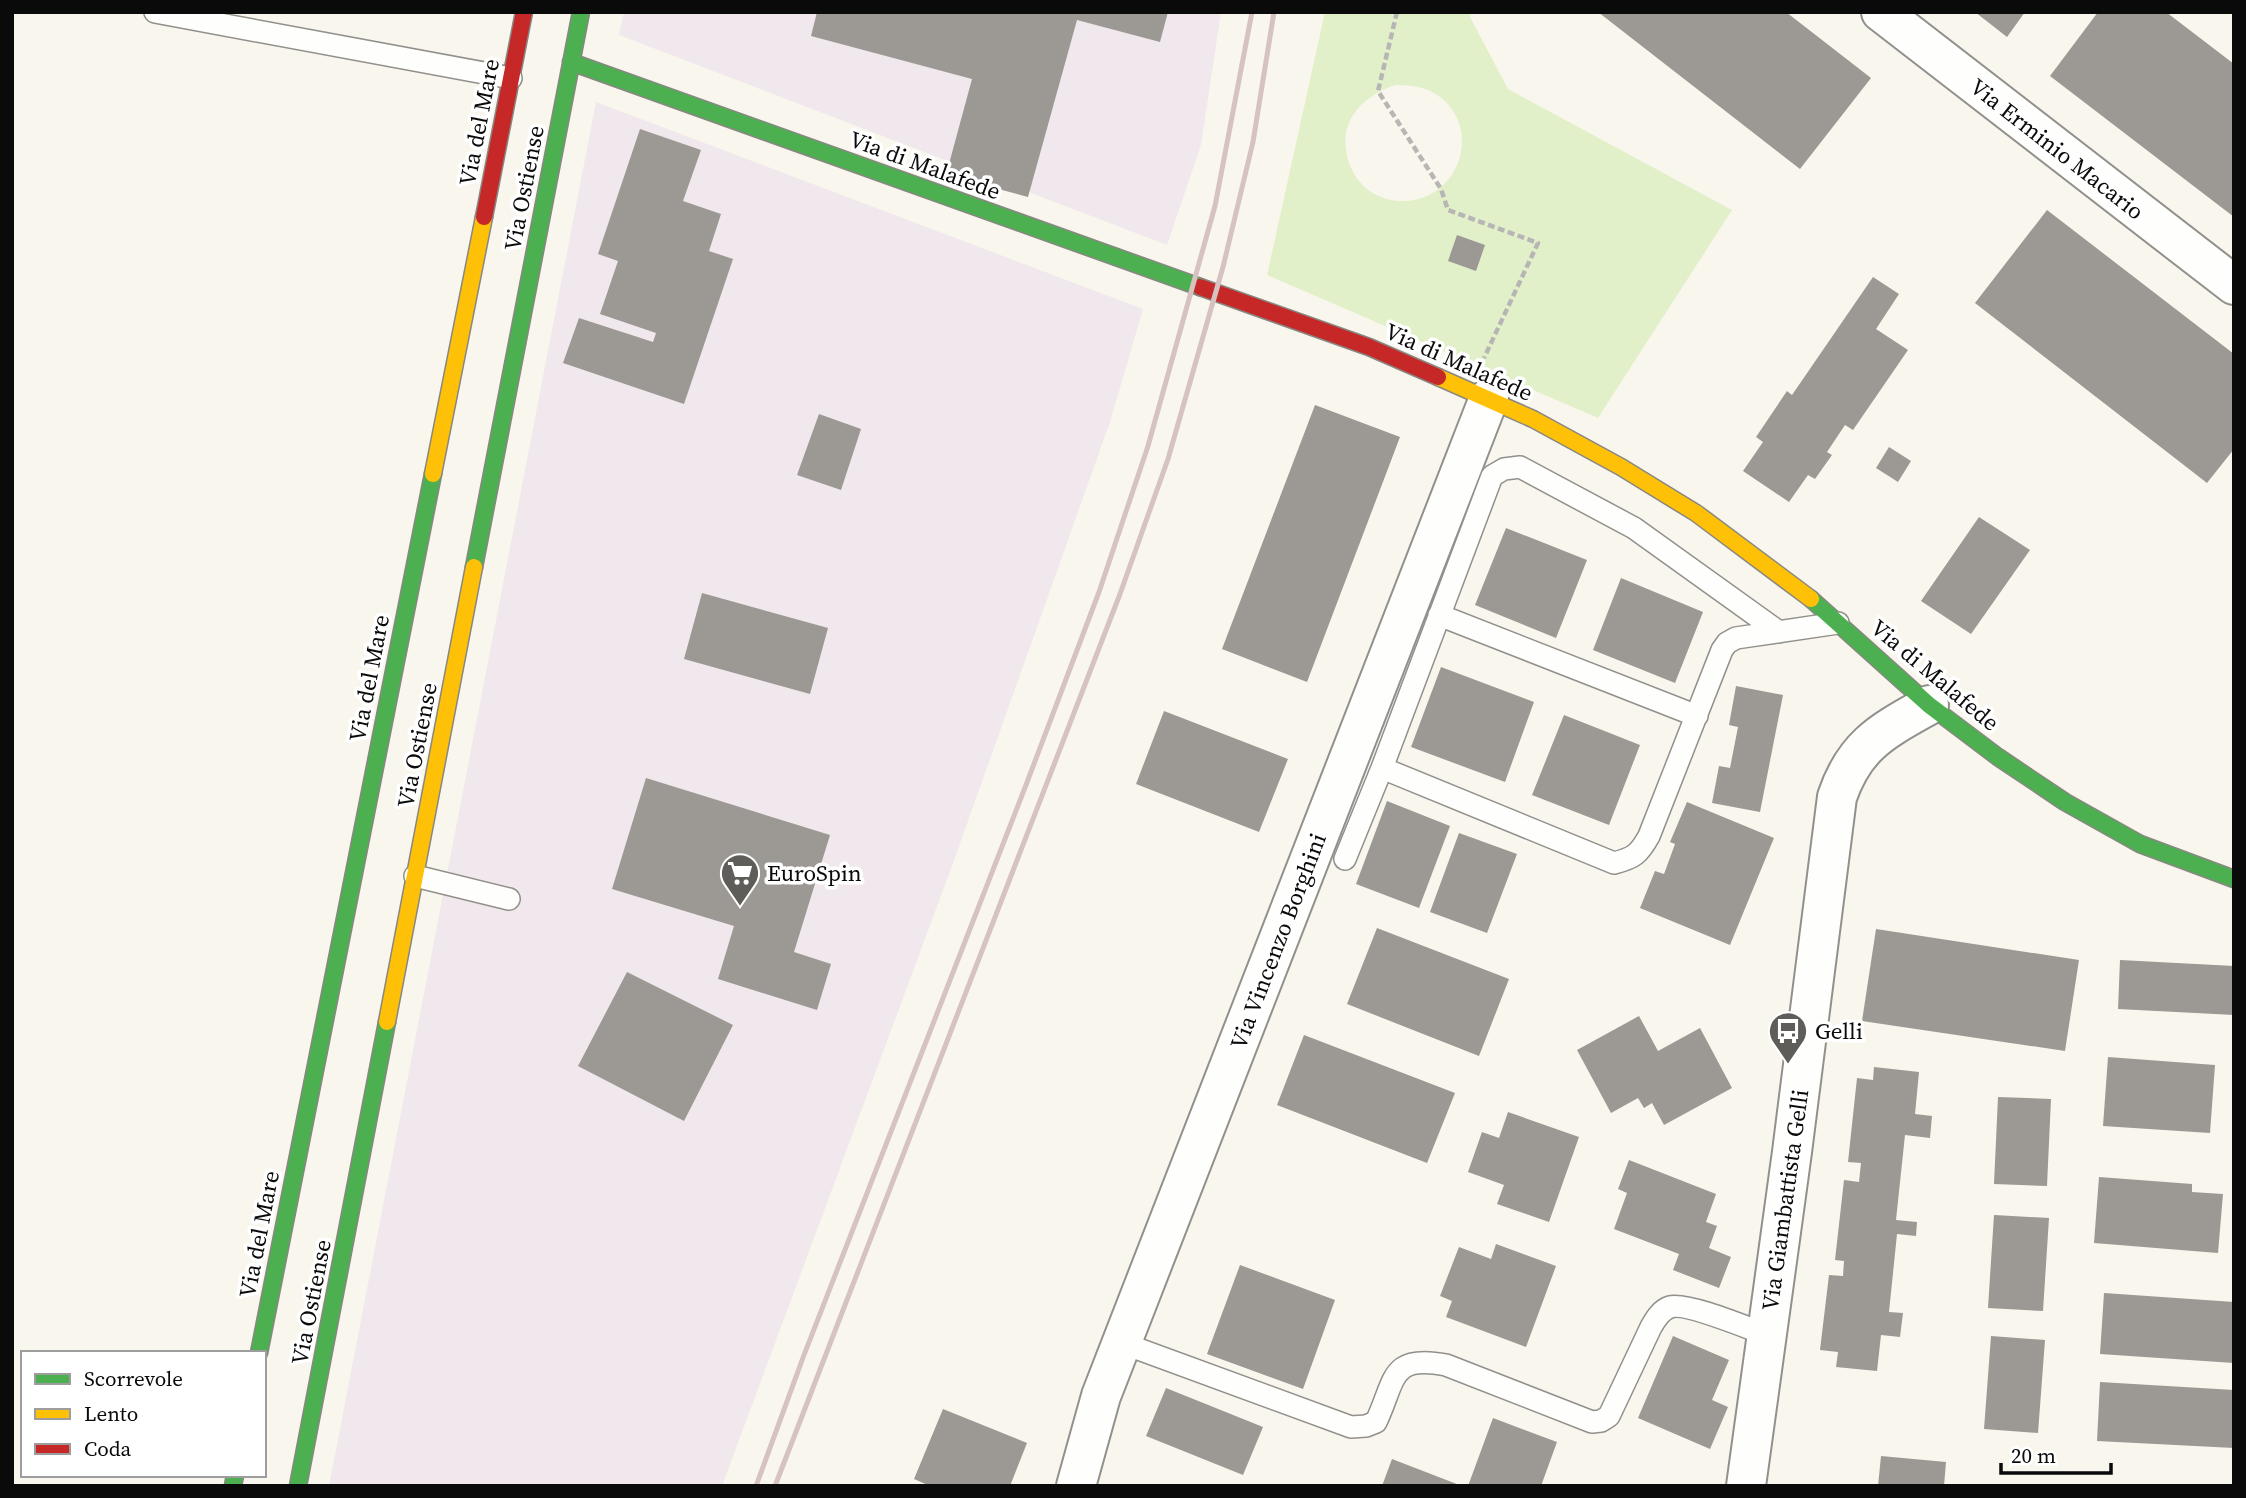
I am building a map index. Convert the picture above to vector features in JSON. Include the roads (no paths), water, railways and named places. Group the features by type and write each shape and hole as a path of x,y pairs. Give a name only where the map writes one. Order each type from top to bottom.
{"main road":[{"name":"Via del Mare","path":"259,1351 524,12"},
{"name":"Via Ostiense","path":"298,1486 582,12"},
{"name":"Via di Malafede","path":"571,62 1172,278 1320,328 1479,394 1597,452 1696,513 1784,578 1929,705 1998,757 2085,814 2162,854 2234,879"}],"street":[{"name":"Via Erminio Macario","path":"1881,12 2234,285"},
{"name":"Via Vincenzo Borghini","path":"1076,1486 1101,1396 1479,394"},
{"name":"Via Giambattista Gelli","path":"1746,1486 1837,797 1852,762 1875,737 1929,705"}],"lane":[{"path":"155,12 511,78"},
{"path":"1345,859 1492,476 1504,469 1520,467 1634,528 1779,632"},
{"path":"1439,615 1696,716"},
{"path":"1382,768 1614,863 1629,859 1641,851 1649,836 1727,643 1737,638 1838,623"},
{"path":"415,876 509,899"},
{"path":"1122,1343 1350,1427 1358,1427 1376,1422 1398,1370 1409,1363 1426,1361 1446,1365 1592,1422 1609,1416 1651,1327 1658,1315 1667,1308 1676,1306 1691,1309 1767,1335"}],"railway":[{"path":"756,1486 804,1355 1099,592 1148,446 1215,206 1252,12"},
{"path":"775,1486 1120,594 1168,459 1223,267 1253,142 1274,12"}],"place":[{"name":"EuroSpin","path":"740,907"},
{"name":"Gelli","path":"1788,1065"}]}
